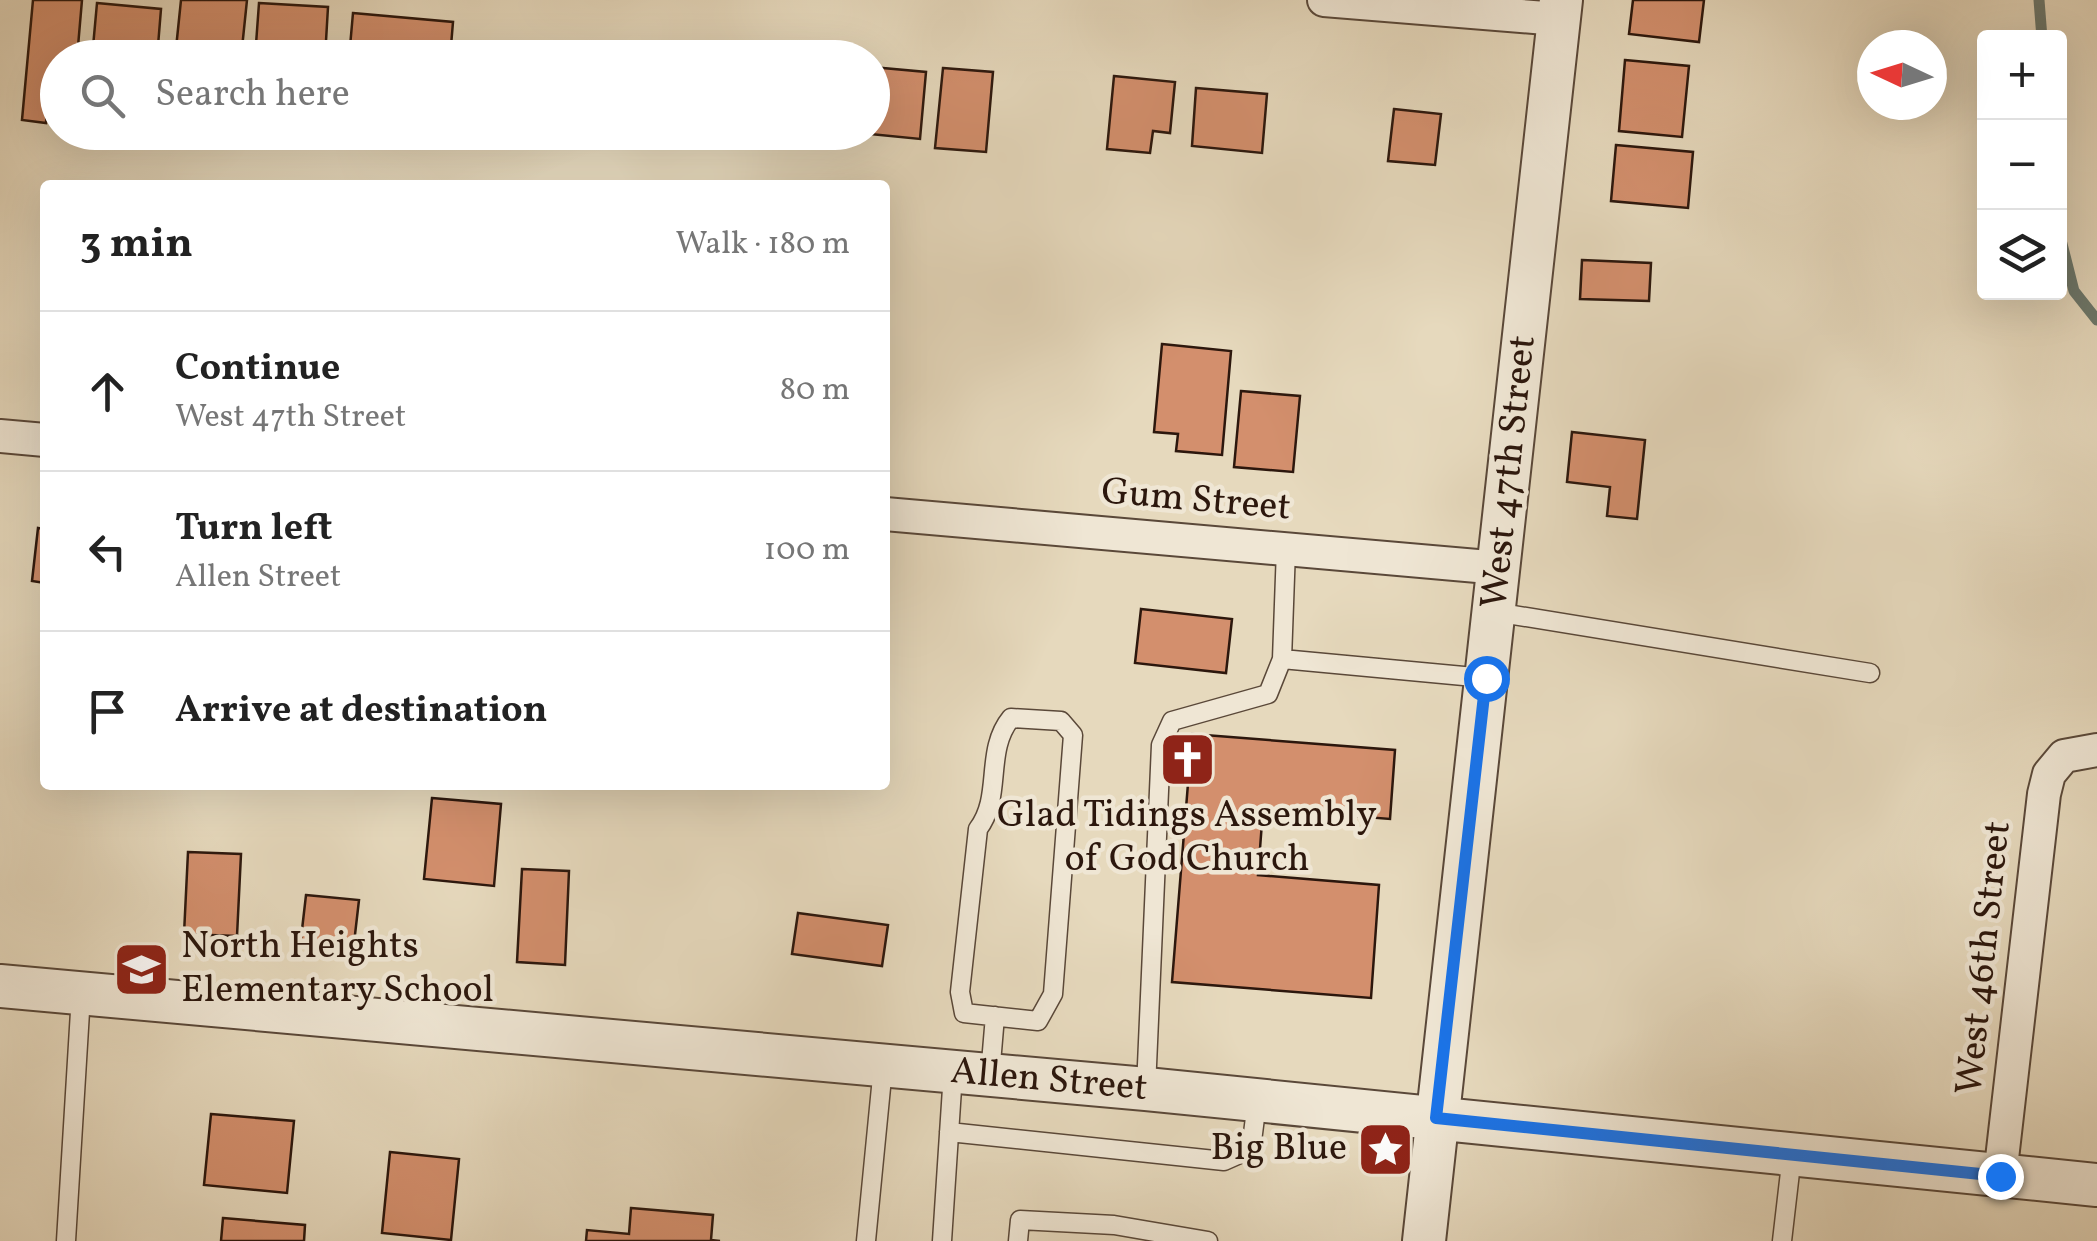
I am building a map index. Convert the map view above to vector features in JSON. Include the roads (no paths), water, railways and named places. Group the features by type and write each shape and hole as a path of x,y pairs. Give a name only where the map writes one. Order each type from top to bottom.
{"street":[{"path":"1324,0 1560,10"},
{"name":"West 47th Street","path":"1424,1241 1560,10"},
{"path":"0,436 40,440"},
{"name":"Gum Street","path":"890,514 1500,568"},
{"name":"West 46th Street","path":"2000,1176 2044,794 2050,774 2064,756 2097,750"},
{"name":"Allen Street","path":"0,986 1146,1088 2097,1185"}],"lane":[{"path":"1146,1088 1161,745 1172,721 1268,694 1282,659 1286,549"},
{"path":"1495,612 1870,673"},
{"path":"1282,659 1486,678"},
{"path":"1012,718 1061,721 1073,735 1053,994 1038,1021 995,1016 964,1013 960,992 978,829 989,814 997,735 1012,718"},
{"path":"66,1241 80,995"},
{"path":"942,1241 949,1132 995,1016"},
{"path":"866,1241 883,1066"},
{"path":"949,1132 1224,1161 1251,1150 1257,1102"},
{"path":"1782,1241 1792,1154"},
{"path":"1018,1241 1020,1220 1114,1226 1208,1241"}],"waterway":[{"path":"2039,0 2041,30"},
{"path":"2067,264 2074,291 2097,320"}],"place":[{"name":"Glad Tidings Assembly of God Church","path":"1187,759"},
{"name":"North Heights Elementary School","path":"142,969"},
{"name":"Big Blue","path":"1386,1149"}]}
